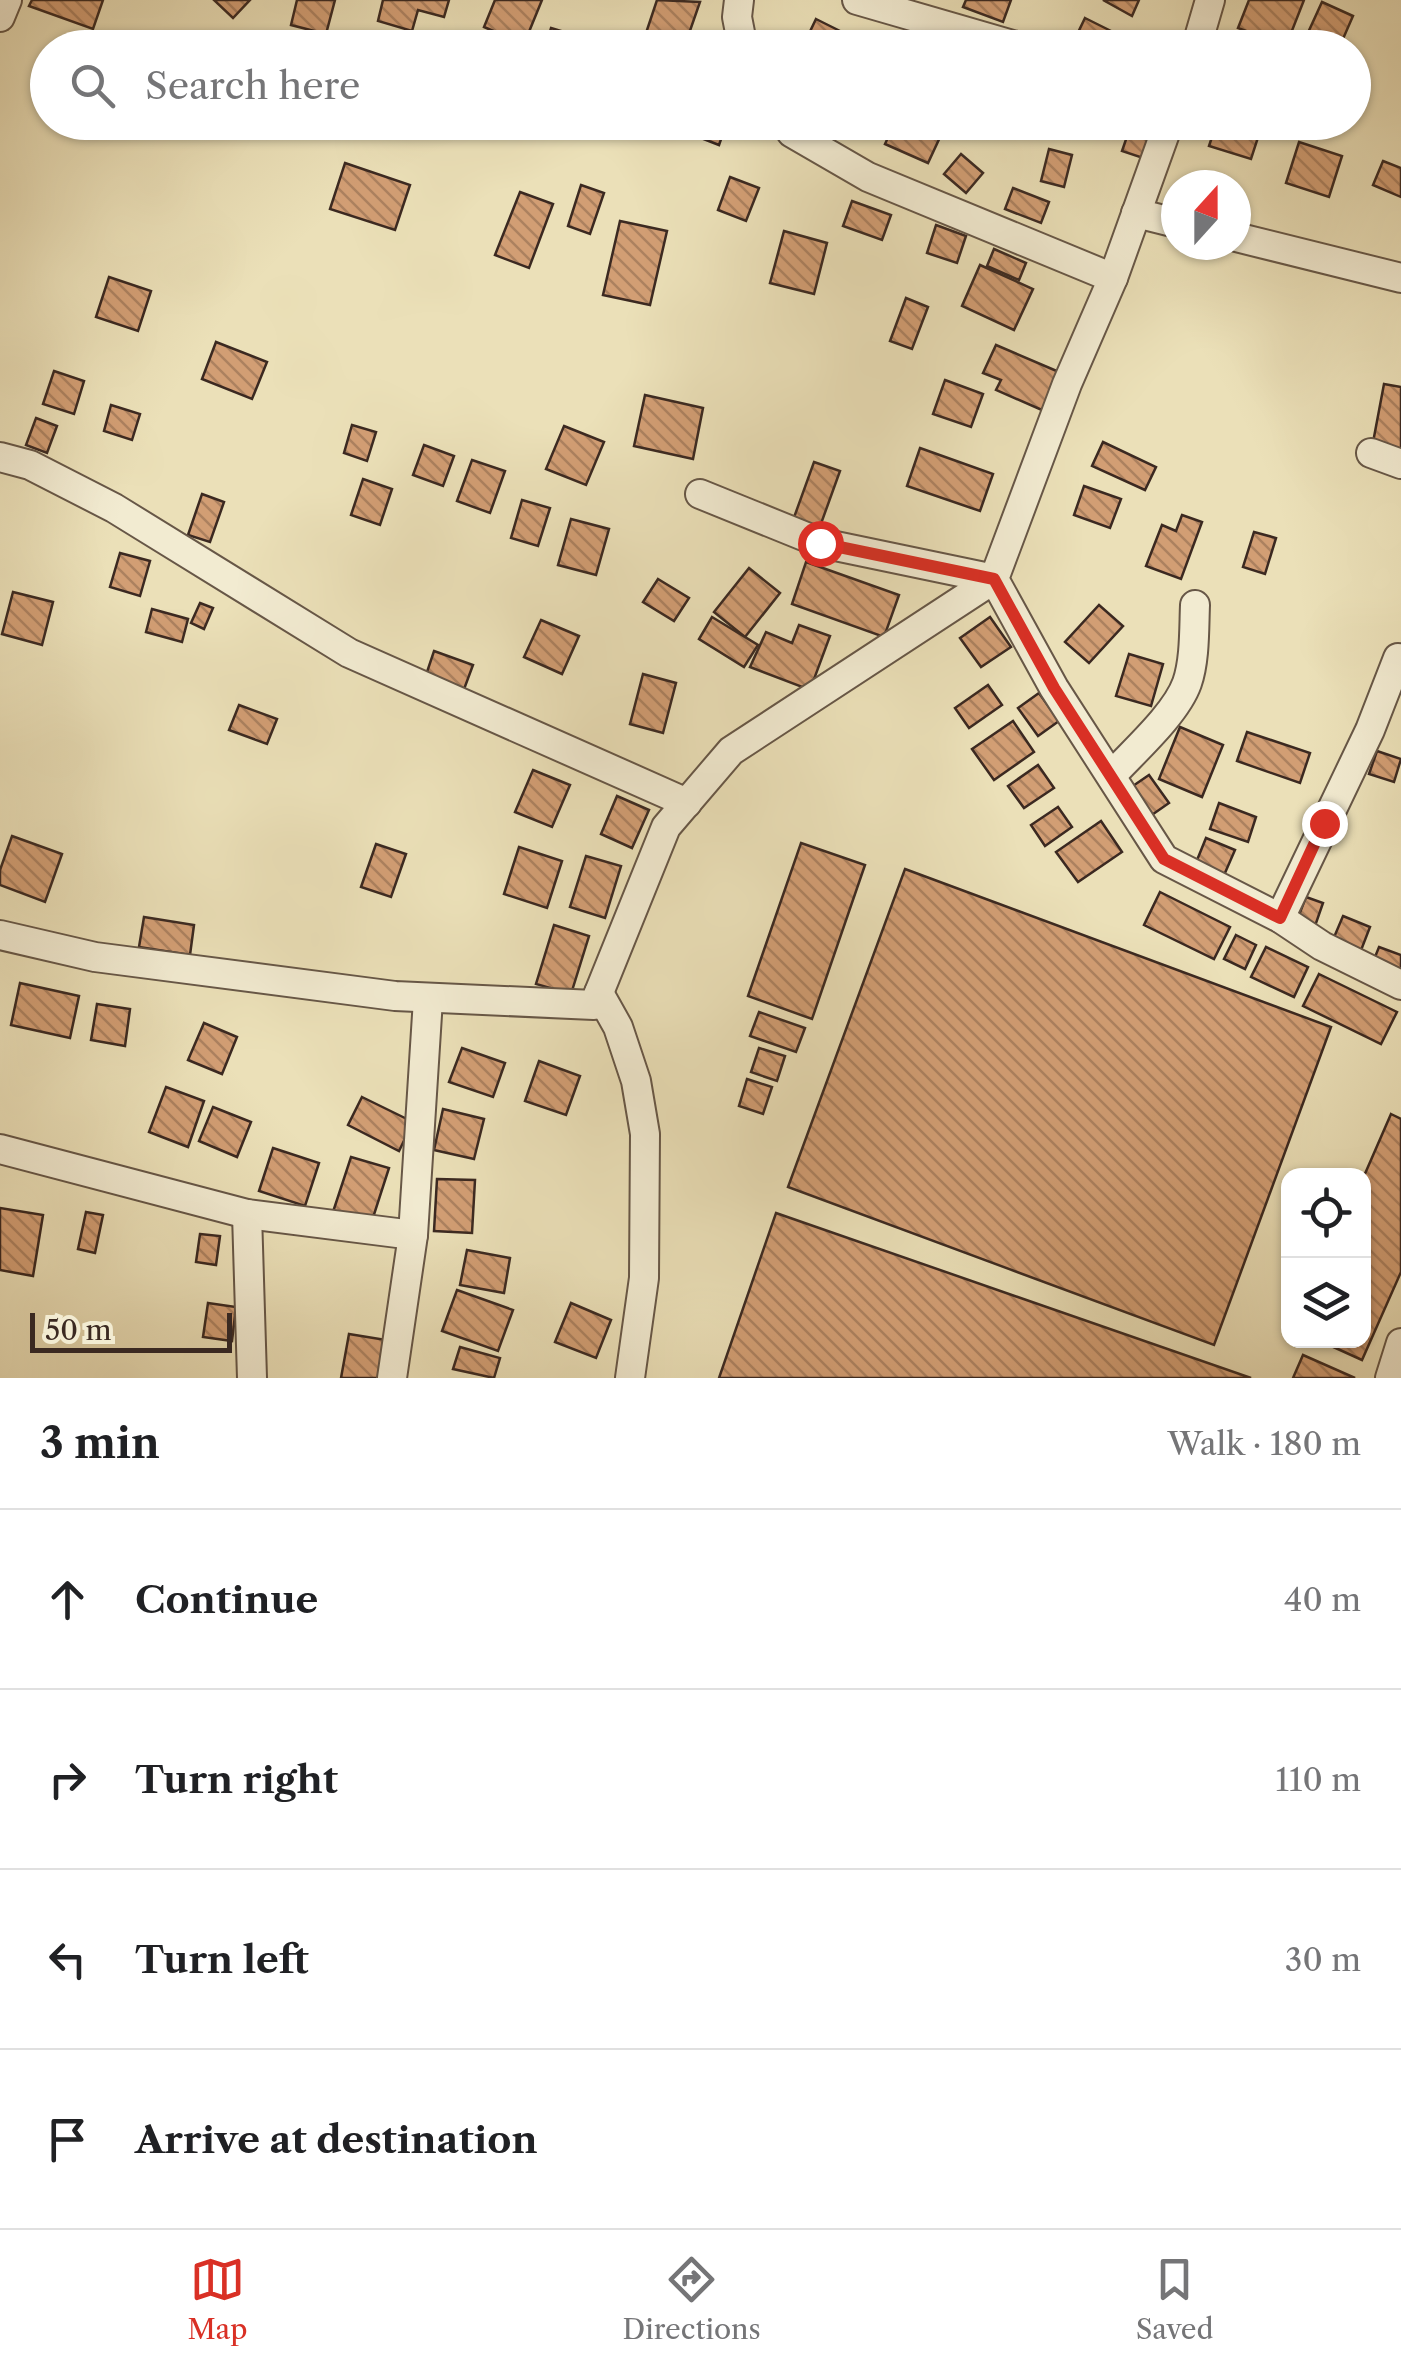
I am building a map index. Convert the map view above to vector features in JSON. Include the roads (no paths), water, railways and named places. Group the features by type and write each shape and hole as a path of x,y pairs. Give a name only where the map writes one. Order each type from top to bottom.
{"street":[{"path":"0,17 7,0"},
{"path":"739,0 739,30"},
{"path":"856,0 960,30"},
{"path":"1201,30 1210,0"},
{"path":"804,140 868,177 1114,278"},
{"path":"0,935 95,957 428,999 594,1005 666,827 731,751 994,579 1067,384 1114,278 1162,140"},
{"path":"1136,213 1161,219"},
{"path":"1251,241 1401,278"},
{"path":"1371,453 1401,464"},
{"path":"0,457 30,465 114,508 349,653 687,803"},
{"path":"700,494 820,543 994,579 1054,688 1164,859 1401,985"},
{"path":"1112,775 1179,698 1188,682 1194,605"},
{"path":"1280,918 1370,730 1398,658"},
{"path":"599,993 618,1027 636,1081 646,1134 644,1278 630,1378"},
{"path":"392,1378 414,1235 428,999"},
{"path":"0,1149 248,1214 414,1235"},
{"path":"248,1214 252,1378"},
{"path":"1390,1378 1401,1343"}]}
